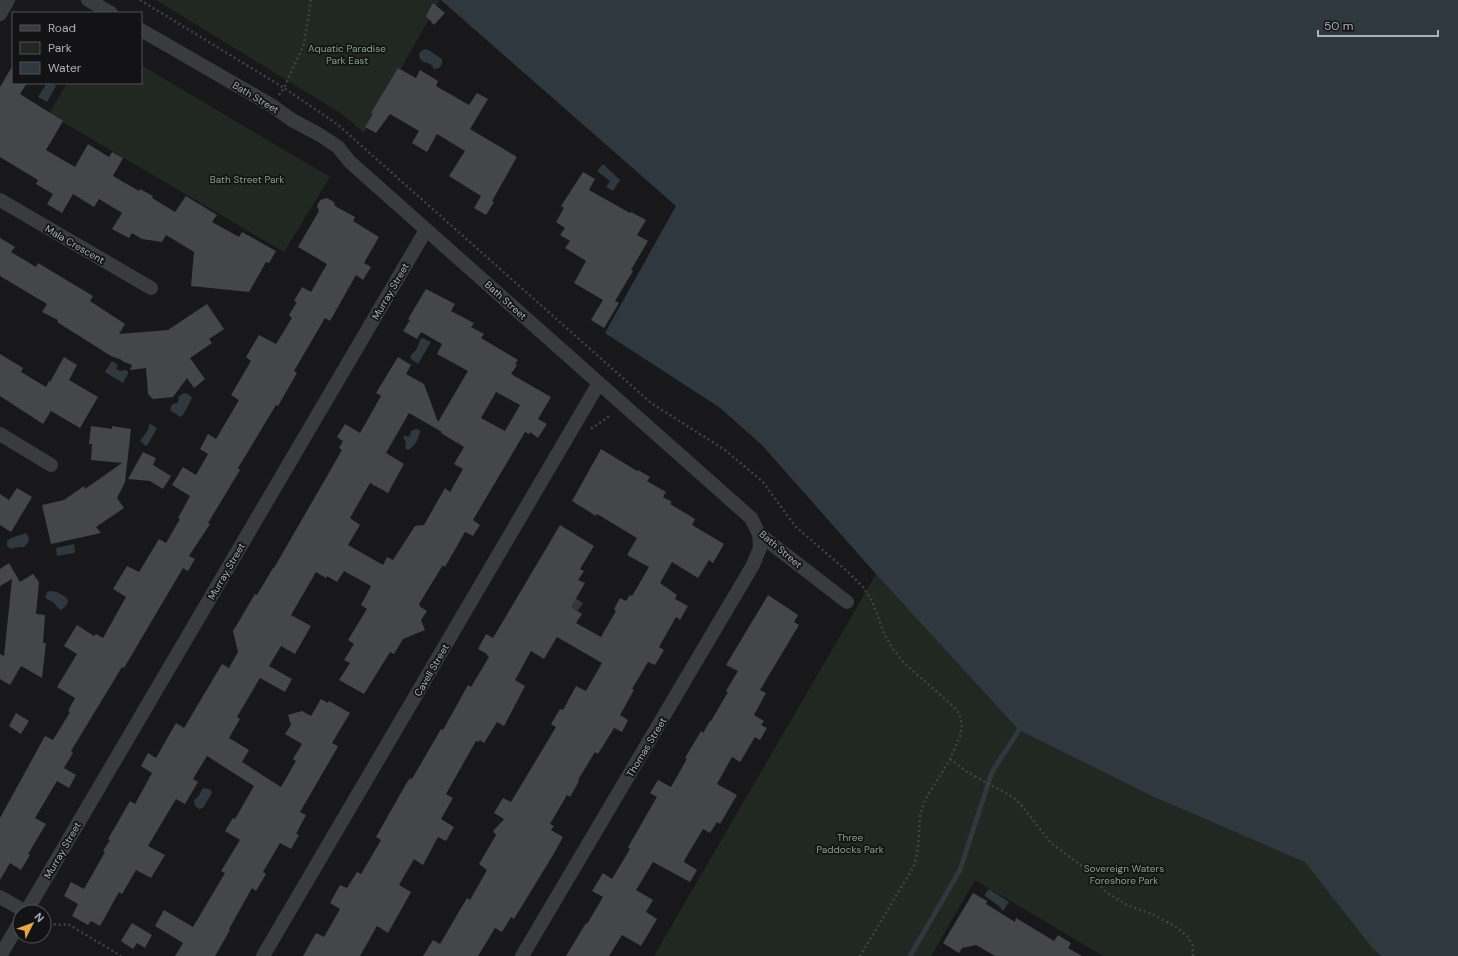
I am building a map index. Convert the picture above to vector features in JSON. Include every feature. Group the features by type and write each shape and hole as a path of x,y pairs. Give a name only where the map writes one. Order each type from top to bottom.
{"street":[{"path":"0,14 8,0"},
{"path":"88,0 109,12"},
{"name":"Bath Street","path":"142,31 271,105 292,120 320,135 338,147 350,162 751,518 759,534 847,602"},
{"name":"Mala Crescent","path":"0,200 151,288"},
{"name":"Murray Street","path":"31,904 426,230"},
{"name":"Cavell Street","path":"263,956 599,383"},
{"path":"0,434 51,465"},
{"name":"Thomas Street","path":"522,956 753,565 760,548 759,534"},
{"path":"0,897 12,904"},
{"path":"0,956 12,936"}],"path":[{"path":"284,88 304,44 311,0"},
{"path":"860,956 914,866 918,849 920,816 925,800 950,759 967,772 1013,797 1022,806 1051,843 1082,866 1106,892 1127,905 1154,915 1176,927 1188,936 1193,946 1193,956"},
{"path":"52,924 68,924 121,956"}],"green space":[{"name":"Aquatic Paradise Park East","path":"156,0 440,0 364,133 342,114"},
{"name":"Bath Street Park","path":"142,66 330,177 284,252 49,114 66,84 142,84"},
{"path":"676,206 1458,956 1103,956 975,880 931,956 654,956 876,574 762,445 719,407 605,333"}],"water":[{"path":"441,0 1458,0 1458,956 1382,956 1373,949 1305,862 1152,796 1019,730 876,574 762,445 719,407 605,333 676,206"},
{"path":"427,49 442,59 442,64 439,68 433,69 433,66 420,59 419,54 422,50"},
{"path":"46,84 53,84 56,86 47,102 38,97"},
{"path":"603,164 620,180 613,191 606,187 610,181 597,171"},
{"path":"421,338 431,342 418,364 410,358 416,350"},
{"path":"112,361 118,365 116,369 121,371 126,370 128,372 123,383 105,372"},
{"path":"184,393 188,394 192,398 183,415 180,417 170,410 171,406 179,400 178,397"},
{"path":"151,424 157,428 146,446 140,441"},
{"path":"416,429 420,430 418,439 408,450 405,448 406,442 403,437 406,435 407,437 410,436 411,431"},
{"path":"26,533 29,538 28,543 24,547 11,549 7,546 7,541 11,538"},
{"path":"74,544 74,553 57,556 56,548"},
{"path":"47,592 57,592 67,598 68,602 61,610 53,602 45,598"},
{"path":"565,592 583,603 578,611 569,606"},
{"path":"205,788 211,790 212,793 203,808 199,809 195,806 194,800 199,796 202,789"},
{"path":"989,889 1009,902 1003,911 999,906 985,896"}],"building":[{"path":"433,3 445,13 434,25 426,16"},
{"path":"12,67 12,84 26,84 20,94 63,121 46,150 75,167 88,144 109,157 112,152 123,158 113,176 139,191 140,189 153,196 152,198 175,212 186,196 217,215 212,222 239,237 242,232 276,251 269,263 266,262 249,292 191,286 194,252 166,235 162,242 142,239 132,233 129,238 112,229 122,213 99,199 94,207 73,194 62,213 47,204 53,194 36,184 38,180 0,157 0,87"},
{"path":"398,68 416,78 420,70 438,81 436,86 469,105 477,93 488,99 470,129 517,157 492,201 494,202 486,215 474,208 481,196 449,176 465,151 437,134 427,152 412,143 419,131 390,114 376,133 365,127 373,114 371,113"},
{"path":"583,172 595,179 589,190 630,213 631,212 646,220 637,235 648,241 631,270 633,271 615,301 619,303 604,328 591,320 603,300 574,283 586,261 565,248 570,241 560,235 565,228 556,222 564,208 561,206"},
{"path":"327,198 334,202 335,206 355,217 353,221 379,237 364,263 371,267 363,280 356,275 330,321 325,318 294,371 297,373 278,406 276,405 238,468 240,470 208,523 210,524 189,556 195,559 188,571 183,568 124,668 122,667 71,751 73,753 64,768 76,775 69,788 57,781 35,818 46,824 28,854 30,855 21,870 10,863 0,880 0,818 45,736 53,740 70,712 68,711 75,698 57,687 77,654 64,646 77,625 94,636 96,634 103,638 126,597 113,589 127,566 139,572 159,539 166,543 180,519 178,518 190,496 172,485 183,467 196,475 208,454 200,449 208,434 216,439 239,400 231,395 251,361 246,357 259,335 276,344 292,318 289,315 297,302 294,301 302,287 311,292 327,264 298,247 319,211 317,206 320,200"},
{"path":"0,238 15,247 11,252 36,267 38,263 93,296 90,301 125,324 119,334 168,330 207,304 224,329 209,339 212,343 190,358 205,379 194,388 187,378 173,397 153,399 148,394 146,368 130,370 132,365 111,356 57,322 58,320 42,312 47,304 0,276"},
{"path":"426,289 455,304 451,311 474,323 471,327 484,334 481,338 518,360 515,364 517,365 511,374 551,397 538,419 547,424 538,438 530,432 529,434 525,432 473,520 480,525 473,536 465,532 445,567 443,565 419,604 419,606 427,611 421,620 425,630 403,639 394,654 390,652 364,694 339,680 350,663 344,660 354,644 348,640 367,609 361,605 371,586 344,571 337,582 316,572 291,615 311,626 295,654 281,646 269,666 292,679 285,692 260,678 237,717 240,719 229,738 249,750 242,762 281,787 296,761 293,759 302,744 285,734 291,725 288,715 302,711 311,716 321,699 328,703 329,701 350,713 332,743 338,746 336,750 300,812 306,815 296,834 299,835 291,849 280,843 263,872 266,874 256,891 252,888 215,956 175,956 183,943 155,926 164,910 193,927 225,873 221,871 240,840 225,831 233,818 235,819 254,786 207,756 193,779 198,782 185,804 176,799 148,846 165,855 151,878 136,870 122,894 119,892 100,926 91,921 88,925 72,916 78,904 64,896 71,882 84,889 105,852 103,851 110,840 108,839 130,801 135,804 152,773 141,766 148,753 156,758 176,723 184,728 222,664 229,668 238,652 233,631 255,594 257,595 274,568 342,450 339,448 343,441 337,437 345,424 360,433 381,396 376,393 398,357 411,365 406,374 424,384 438,422 468,371 437,354 442,344 421,332 417,339 403,331 410,320 408,319","holes":["496,392 520,405 505,431 481,418","409,413 464,447 454,464 463,469 450,492 445,488 424,525 415,526 393,560 387,557 383,565 348,545 360,525 350,518 370,483 388,493 404,464 386,453"]},
{"path":"0,354 23,368 21,372 46,387 64,357 77,365 69,380 98,397 80,428 51,411 43,424 0,396"},
{"path":"91,426 112,429 112,426 131,429 125,482 117,498 124,508 96,527 101,533 51,544 42,505 64,500 84,486 85,489 122,463 91,460 92,444 89,444"},
{"path":"601,449 637,471 638,470 650,477 647,481 666,492 663,497 672,502 670,504 695,519 692,525 724,544 713,563 709,560 698,578 672,562 660,583 677,595 675,599 688,606 680,620 676,617 659,647 664,650 655,665 648,662 632,689 634,690 620,715 628,720 622,732 614,728 598,754 595,752 578,780 579,781 570,797 567,795 550,824 554,826 551,830 563,837 553,855 514,919 511,917 502,932 495,928 478,956 423,956 433,940 440,944 467,898 470,900 487,870 479,864 496,835 493,831 504,819 494,813 503,798 511,802 556,727 551,724 560,709 563,710 576,686 586,691 602,663 557,637 544,659 531,651 515,680 525,686 504,726 497,722 484,743 480,740 478,742 476,741 446,794 453,798 441,819 454,827 446,841 438,837 423,865 414,859 399,885 411,892 388,933 377,926 360,956 303,956 316,933 324,937 340,909 330,903 340,885 347,888 357,872 361,874 381,840 376,837 406,784 410,778 412,779 441,729 443,730 468,685 471,687 489,657 487,654 478,649 486,634 493,638 560,525 594,546 580,569 584,571 578,580 585,583 571,607 582,614 576,623 601,637 616,611 614,609 620,598 626,601 630,595 632,596 649,567 627,555 637,538 572,501"},
{"path":"143,452 156,458 153,465 171,476 163,489 150,481 128,479"},
{"path":"17,488 32,497 11,532 0,525 0,494 9,500"},
{"path":"9,563 20,582 33,574 39,582 36,614 45,615 43,643 46,643 42,678 21,666 10,685 0,679 0,654 4,656 12,579 0,586 0,569"},
{"path":"768,595 798,615 794,622 799,625 760,690 766,693 754,715 764,721 761,725 767,728 760,740 755,737 740,762 732,757 717,784 737,795 720,824 717,822 710,833 703,829 685,859 684,862 697,870 690,882 653,862 636,890 653,900 646,912 657,919 641,946 622,935 609,956 566,956 603,897 592,891 603,873 612,879 630,849 628,847 657,797 650,793 658,780 671,787 687,759 685,758 701,731 703,733 728,692 726,691 738,671 726,665"},
{"path":"16,713 29,721 21,734 9,726"},
{"path":"973,893 987,901 986,904 1015,922 1016,918 1054,941 1058,935 1071,943 1068,948 1082,956 995,956 976,945 962,948 959,953 943,943"},
{"path":"132,923 152,935 145,948 137,943 133,949 121,941"}],"waterway":[{"path":"910,956 960,870 992,772 1019,730"}],"park label":[{"name":"Three Paddocks Park","path":"850,842"},
{"name":"Sovereign Waters Foreshore Park","path":"1124,874"}]}
